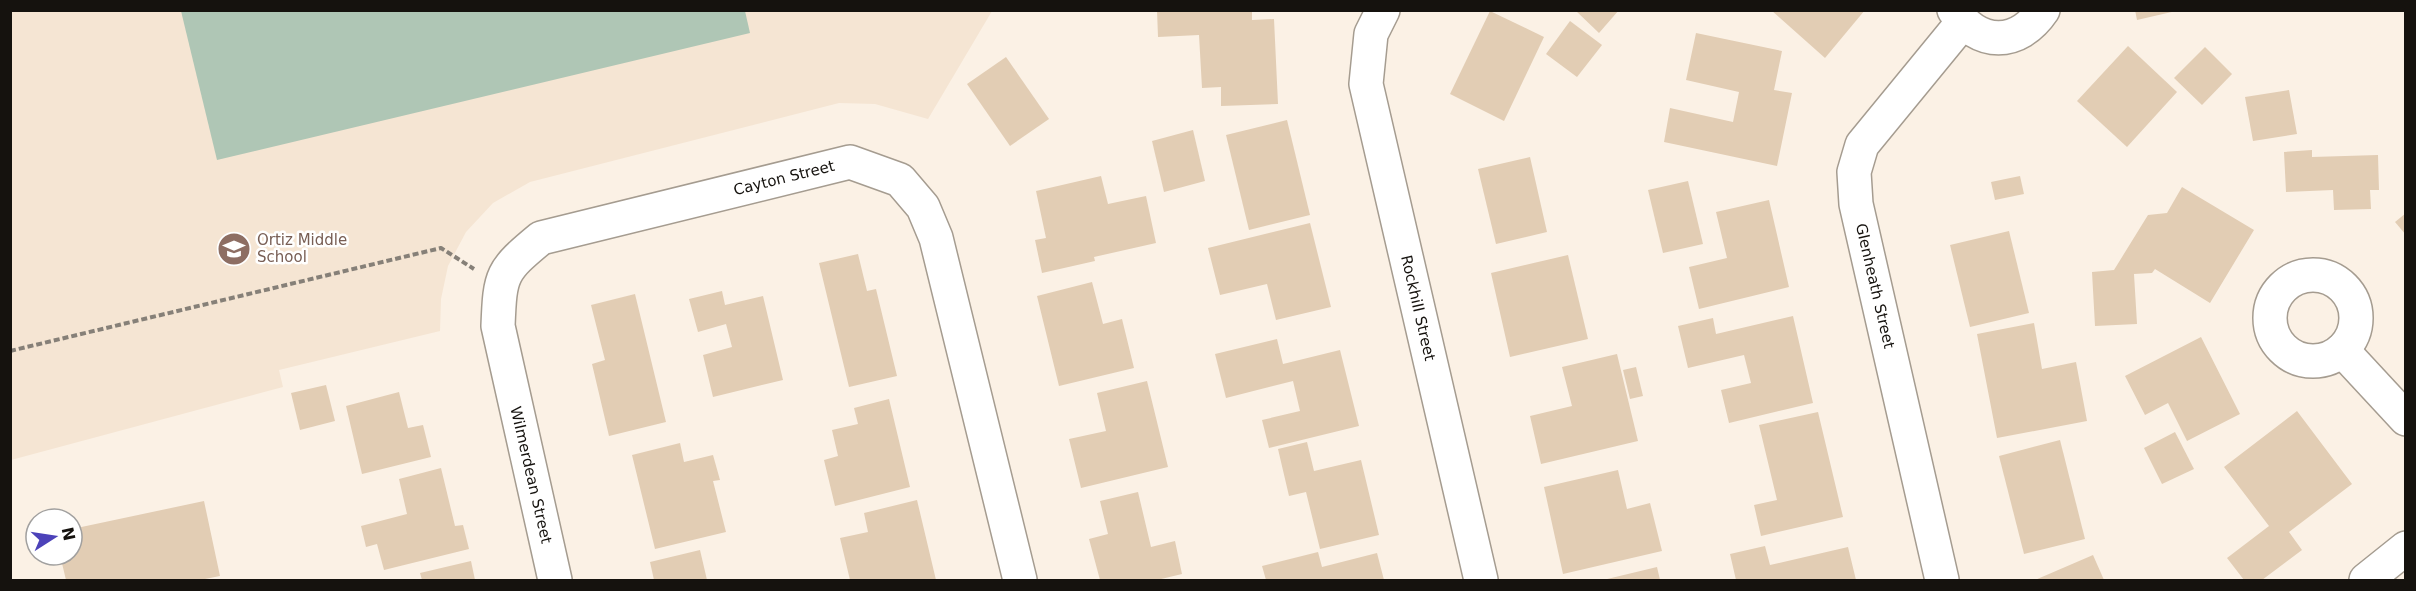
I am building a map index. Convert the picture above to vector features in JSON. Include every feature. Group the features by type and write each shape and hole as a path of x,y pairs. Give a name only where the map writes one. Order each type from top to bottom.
{"street":[{"name":"Glenheath Street","path":"1942,580 1856,204 1854,172 1862,145 1958,17 1979,34 1997,39 2017,35 2034,24 2043,10"},
{"name":"Rockhill Street","path":"1377,22 1366,84 1481,580"},
{"name":"Cayton Street","path":"508,369 498,326 500,285 512,261 541,238 850,162 900,180 923,207 936,238 1020,580"},
{"path":"2342,350 2406,419"},
{"name":"Wilmerdean Street","path":"508,369 555,580"},
{"path":"2366,580 2406,548"}],"path":[{"path":"10,351 441,248 500,285"}],"shaded area":[{"name":"Ortiz Middle School","path":"11,11 992,11 928,119 875,104 839,103 530,182 493,203 466,232 448,266 441,299 440,331 279,370 283,387 11,460"}],"green space":[{"path":"181,11 745,11 750,33 217,160"}],"building":[{"path":"1157,10 1252,10 1252,20 1274,19 1278,104 1221,106 1221,87 1202,88 1199,35 1158,37"},
{"path":"1575,10 1619,10 1599,33"},
{"path":"1771,10 1865,10 1825,58"},
{"path":"2135,10 2176,10 2176,11 2137,20"},
{"path":"1490,11 1544,37 1504,121 1450,94"},
{"path":"1570,21 1602,45 1577,77 1546,54"},
{"path":"1696,33 1782,51 1774,90 1792,93 1777,166 1664,142 1670,108 1733,122 1739,92 1686,80"},
{"path":"2128,46 2177,92 2127,147 2077,101"},
{"path":"2205,47 2232,74 2202,105 2174,78"},
{"path":"1006,57 1049,119 1010,146 967,84"},
{"path":"2289,90 2297,134 2253,141 2245,97"},
{"path":"1287,120 1310,215 1249,230 1226,135"},
{"path":"1193,130 1205,181 1164,192 1152,141"},
{"path":"2312,150 2312,157 2378,155 2379,190 2370,190 2371,209 2334,210 2333,190 2286,192 2284,152"},
{"path":"1530,157 1547,232 1496,244 1478,169"},
{"path":"1101,176 1108,204 1146,196 1156,243 1094,257 1095,261 1042,273 1035,240 1046,238 1036,191"},
{"path":"2020,176 2024,194 1995,200 1991,182"},
{"path":"1688,181 1703,244 1663,253 1648,190"},
{"path":"2182,187 2254,230 2210,303 2155,269 2152,273 2134,274 2137,324 2095,326 2092,272 2114,270 2148,215 2167,213"},
{"path":"1769,200 1789,287 1699,309 1689,267 1727,258 1716,212"},
{"path":"2406,213 2406,235 2395,222"},
{"path":"1310,223 1331,307 1276,320 1267,284 1220,295 1208,248"},
{"path":"2009,231 2029,313 1970,327 1950,245"},
{"path":"858,254 867,291 876,289 897,376 849,387 819,263"},
{"path":"1568,255 1588,339 1510,357 1491,273"},
{"path":"1092,282 1103,324 1122,319 1134,368 1059,386 1037,296"},
{"path":"722,291 725,305 763,296 783,380 713,397 703,355 732,347 726,324 698,332 689,299"},
{"path":"635,294 666,422 609,436 592,364 605,360 591,305"},
{"path":"1793,316 1813,403 1729,423 1721,390 1751,383 1744,355 1688,368 1678,326 1713,318 1716,334"},
{"path":"2034,323 2042,369 2076,362 2087,421 1997,438 1977,334"},
{"path":"2201,337 2240,414 2187,441 2168,403 2145,415 2125,376"},
{"path":"1277,339 1283,364 1340,350 1359,426 1269,448 1262,420 1300,411 1293,381 1226,398 1215,354"},
{"path":"1617,354 1638,441 1541,464 1530,416 1572,406 1562,367"},
{"path":"1636,367 1643,396 1630,399 1623,370"},
{"path":"1147,381 1168,467 1081,488 1069,439 1106,431 1097,393"},
{"path":"326,385 335,421 300,430 291,393"},
{"path":"399,392 408,428 423,425 431,457 362,474 346,406"},
{"path":"889,399 910,487 835,506 824,460 838,456 832,430 858,424 854,408"},
{"path":"2297,411 2352,484 2289,532 2302,550 2262,580 2244,580 2227,558 2269,526 2224,467"},
{"path":"1818,412 1843,517 1761,536 1754,505 1777,500 1759,425"},
{"path":"2175,432 2194,469 2162,484 2144,448"},
{"path":"2060,440 2085,539 2024,554 1999,456"},
{"path":"1307,442 1314,471 1361,460 1379,535 1320,549 1306,492 1289,496 1278,449"},
{"path":"680,443 684,462 713,455 720,480 713,481 726,532 655,549 632,455"},
{"path":"441,468 455,526 463,525 469,549 384,570 377,544 366,547 361,526 407,514 399,479"},
{"path":"1618,470 1627,509 1650,503 1662,551 1563,574 1544,487"},
{"path":"1138,492 1151,547 1175,541 1182,574 1157,580 1100,580 1089,539 1108,534 1100,501"},
{"path":"917,500 936,580 850,580 840,538 868,532 864,513"},
{"path":"204,501 220,576 200,580 66,580 63,567 84,567 84,526"},
{"path":"1765,546 1770,565 1848,547 1856,580 1736,580 1730,554"},
{"path":"700,550 707,580 654,580 650,562"},
{"path":"1318,552 1322,567 1377,553 1384,580 1266,580 1262,566"},
{"path":"2093,555 2104,580 2035,580"},
{"path":"471,561 475,580 422,580 420,573"},
{"path":"1657,567 1660,580 1603,580"}],"place":[{"name":"Ortiz Middle School","path":"234,249"}]}
